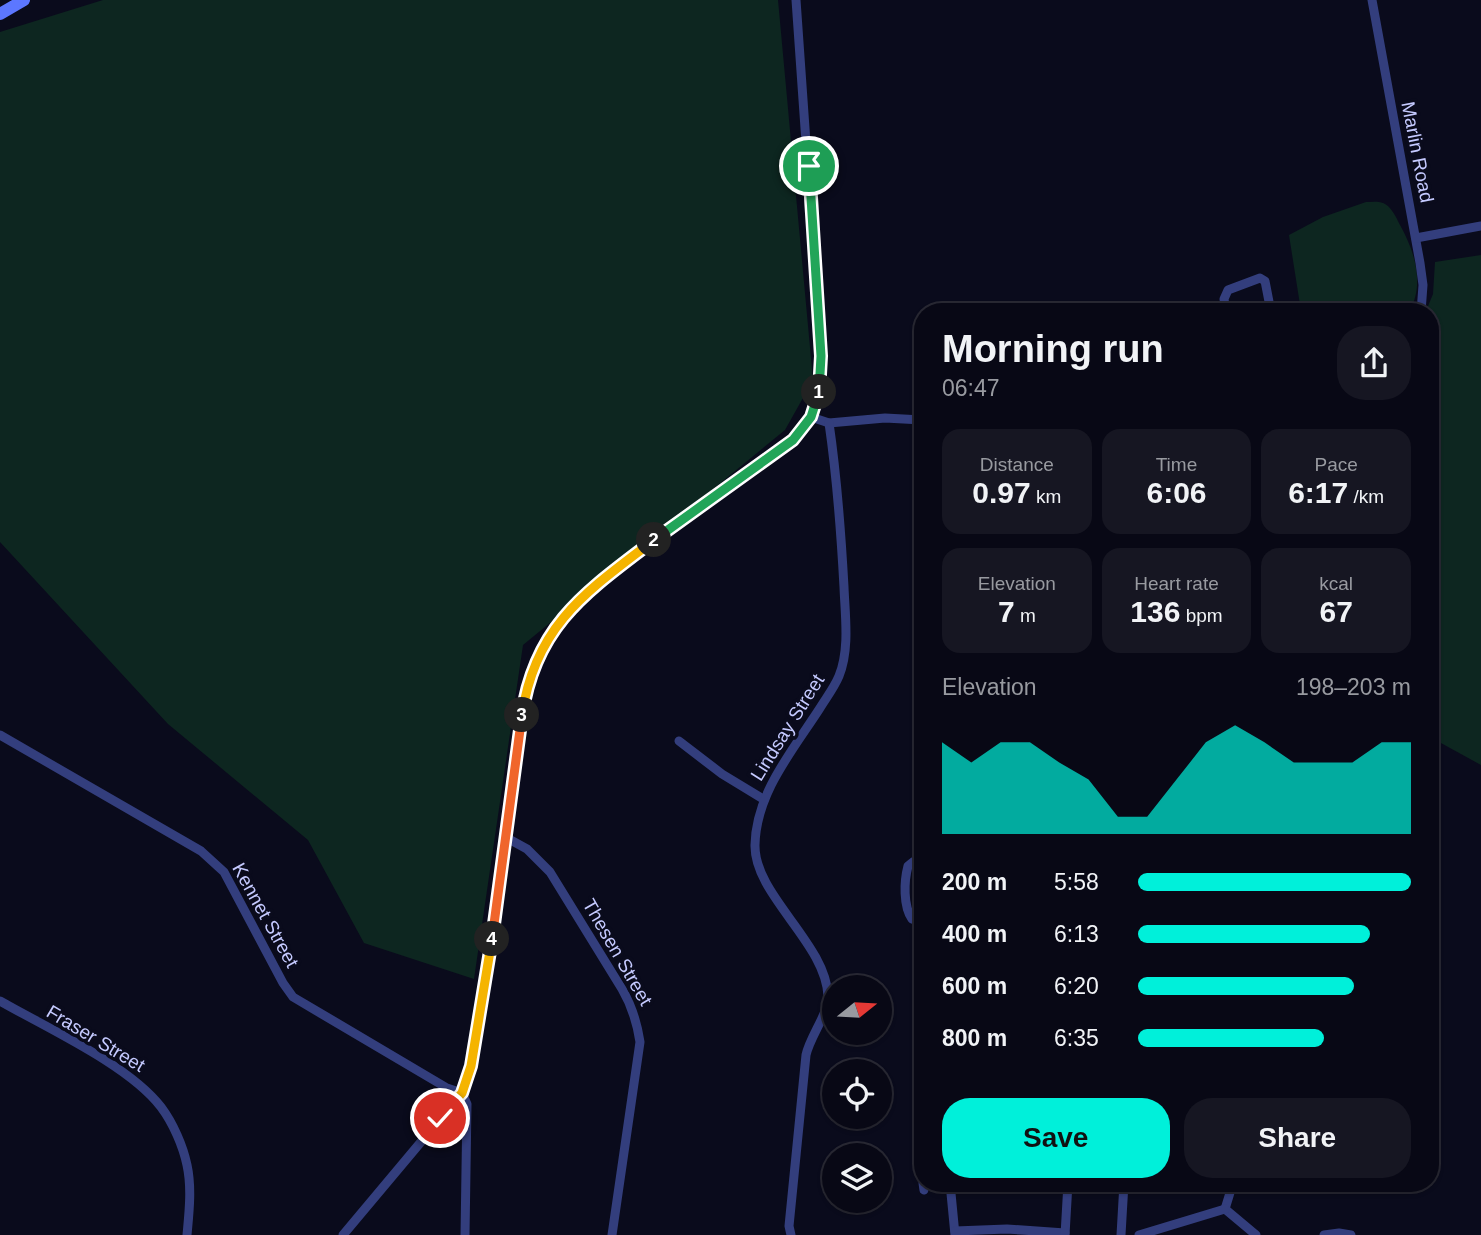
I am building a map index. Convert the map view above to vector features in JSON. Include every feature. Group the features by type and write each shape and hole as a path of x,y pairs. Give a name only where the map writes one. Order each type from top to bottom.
{"street":[{"path":"0,15 24,0"},
{"path":"343,1235 417,1143 462,1093 475,1046 507,838 526,690 536,662 555,626 620,566 785,447 801,432 811,417 820,384 821,356 796,0"},
{"name":"Marlin Road","path":"1372,0 1416,238 1423,285 1421,303"},
{"path":"1416,238 1481,226"},
{"path":"1225,303 1225,296 1230,289 1257,278 1265,281 1269,303"},
{"path":"811,417 829,423 885,418 914,420"},
{"name":"Lindsay Street","path":"790,1230 806,1055 811,1037 827,1005 828,995 823,975 806,942 766,882 755,845 763,799 836,683 844,657 841,516 829,423"},
{"name":"Kennet Street","path":"0,735 201,851 224,872 283,984 293,997 447,1088 462,1093"},
{"path":"680,741 722,775 763,799"},
{"name":"Thesen Street","path":"507,838 527,849 550,872 633,1008 638,1026 640,1042 612,1235"},
{"path":"914,862 908,866 906,901 908,913 914,919"},
{"name":"Fraser Street","path":"0,1001 112,1066 143,1088 162,1108 188,1167 190,1191 187,1235"},
{"path":"462,1093 467,1104 465,1235"},
{"path":"951,1192 955,1233 1007,1229 1065,1234 1067,1192"},
{"path":"1121,1235 1123,1192"},
{"path":"1225,1209 1230,1192"},
{"path":"1139,1235 1225,1209"},
{"path":"1225,1209 1256,1235"},
{"path":"783,1235 790,1230"},
{"path":"1324,1235 1351,1235"}],"green space":[{"path":"103,0 778,0 813,380 785,430 523,645 474,979 364,943 308,840 168,724 0,542 0,32"},
{"path":"1366,202 1386,204 1395,215 1410,245 1416,267 1417,289 1413,303 1300,303 1289,235 1323,217"},
{"path":"1481,255 1481,765 1439,742 1439,303 1429,303 1433,294 1435,262"}],"route":[{"path":"440,1118 462,1093 471,1066 494,928 526,690 546,642 555,626 582,598 665,531 785,447 801,432 811,417 820,384 821,356 809,166"}]}
